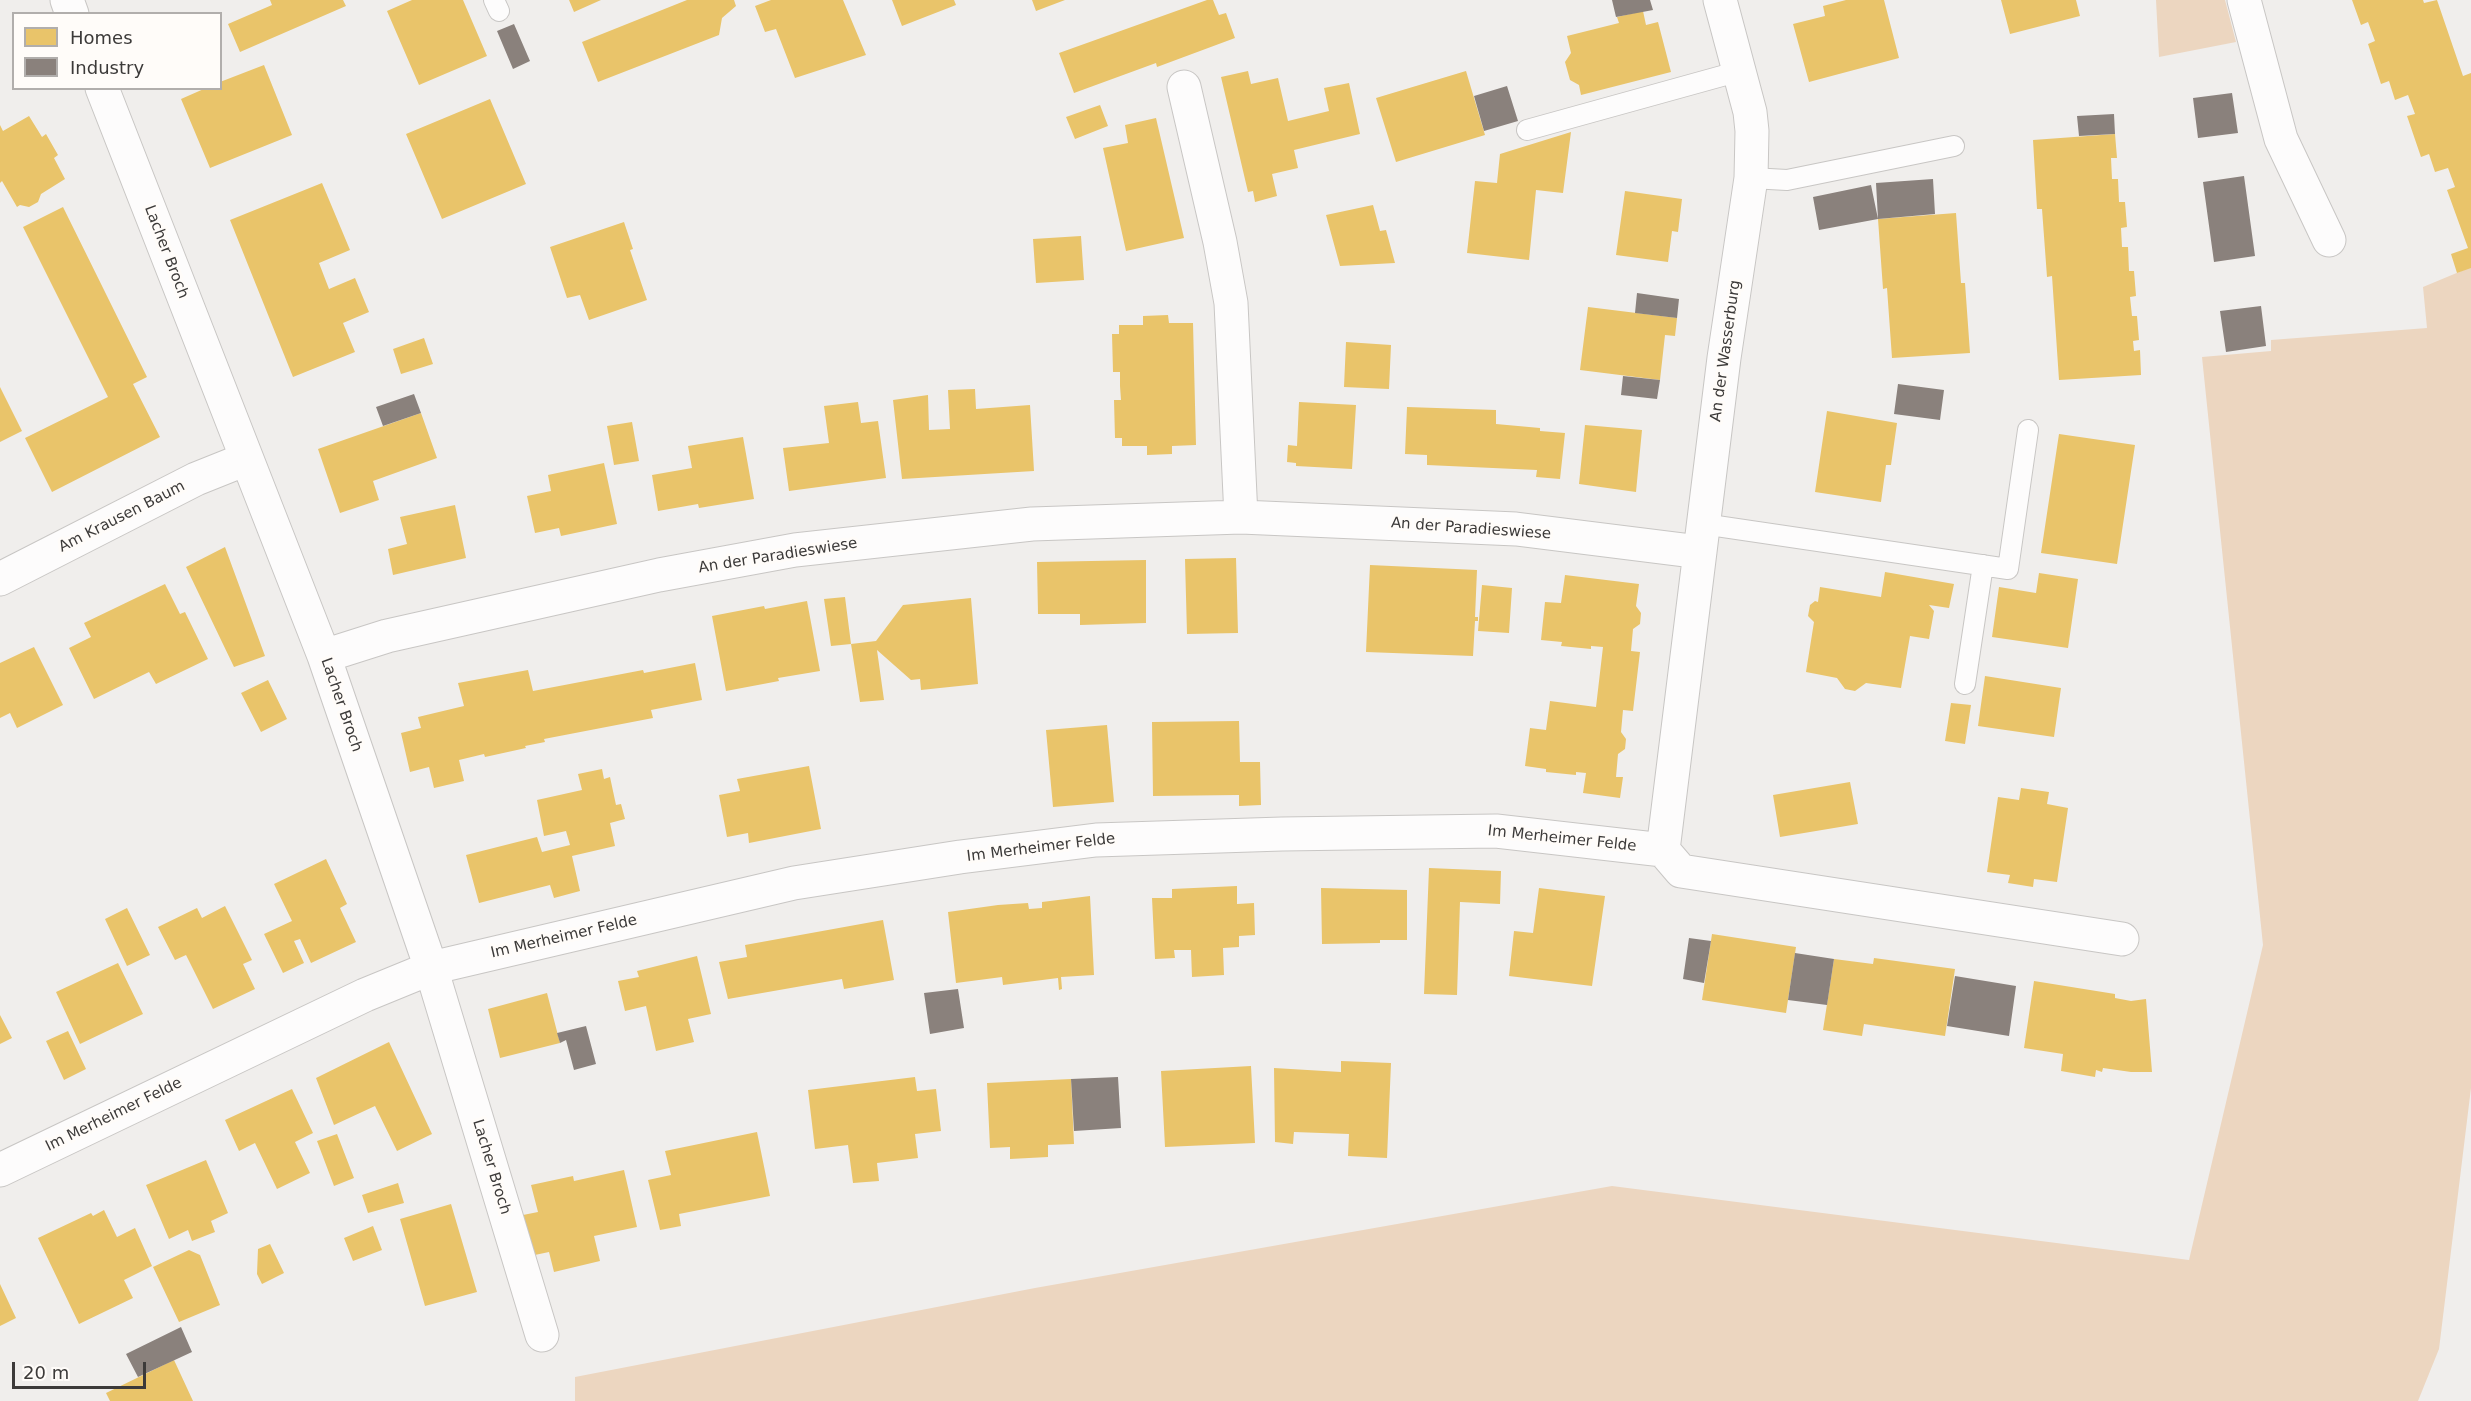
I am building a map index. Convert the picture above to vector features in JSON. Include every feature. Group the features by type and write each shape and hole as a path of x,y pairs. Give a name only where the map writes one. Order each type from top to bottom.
{"street":[{"name":"An der Wasserburg","path":"1664,850 1724,358 1751,177 1751,121 1720,0"},
{"path":"2244,0 2281,139 2328,240"},
{"path":"1184,87 1220,242 1231,303 1241,517"},
{"name":"Lacher Broch","path":"103,90 324,656 431,968 542,1335"},
{"name":"Am Krausen Baum","path":"0,579 196,479 246,459"},
{"name":"An der Paradieswiese","path":"324,656 399,633 659,575 795,550 1032,524 1241,517 1702,538"},
{"name":"Im Merheimer Felde","path":"0,1170 365,995 431,968 794,883 960,857 1096,840 1282,834 1496,831 1664,850"},
{"path":"1664,850 1681,871 2122,939"}],"lane":[{"path":"1527,130 1740,71"},
{"path":"1751,177 1787,180 1954,146"},
{"path":"1702,538 2008,569 2028,430"},
{"path":"1965,684 1983,565"}],"shaded area":[{"path":"2156,0 2225,0 2236,42 2159,57"},
{"path":"2471,267 2471,1088 2439,1349 2418,1401 575,1401 575,1377 1035,1288 1612,1186 2189,1260 2263,945 2202,357 2271,351 2271,340 2427,328 2423,287"}],"building: Homes":[{"path":"270,0 343,0 346,6 240,52 228,24 272,5"},
{"path":"412,0 463,0 487,56 419,85 387,11"},
{"path":"569,0 601,0 574,12"},
{"path":"687,0 734,0 736,6 722,18 719,35 598,82 582,42"},
{"path":"771,0 843,0 866,55 795,78 776,29 765,32 755,6"},
{"path":"892,0 954,0 956,5 902,26"},
{"path":"1032,0 1065,0 1036,11"},
{"path":"1207,0 1213,0 1219,15 1226,13 1235,38 1157,67 1156,63 1074,93 1059,53"},
{"path":"1846,0 1884,0 1899,58 1809,82 1793,24 1825,16 1823,6"},
{"path":"2001,0 2076,0 2080,16 2010,34"},
{"path":"2352,0 2423,0 2424,3 2437,0 2463,76 2471,73 2471,268 2457,273 2451,254 2468,248 2447,190 2455,187 2448,168 2435,172 2429,154 2421,157 2407,116 2415,114 2408,95 2395,100 2389,81 2381,84 2368,44 2375,41 2368,22 2361,25"},
{"path":"1643,11 1646,25 1658,22 1671,72 1581,95 1579,85 1570,80 1565,62 1571,53 1567,36 1619,23 1617,17"},
{"path":"264,65 292,135 210,168 181,99 201,90 222,90 222,81"},
{"path":"1248,71 1251,84 1278,78 1288,121 1329,111 1324,88 1349,83 1360,134 1294,150 1298,168 1272,174 1277,196 1255,202 1253,191 1248,192 1221,77"},
{"path":"1466,71 1485,135 1396,162 1376,98"},
{"path":"490,99 526,184 442,219 406,134"},
{"path":"1100,105 1108,126 1075,139 1066,117"},
{"path":"29,116 42,137 46,134 58,155 54,158 65,179 41,194 38,202 29,207 20,205 17,207 2,181 0,183 0,125 3,131"},
{"path":"1156,118 1184,238 1126,251 1103,148 1128,143 1125,125"},
{"path":"1571,132 1563,193 1536,190 1529,260 1467,253 1475,181 1497,183 1500,154"},
{"path":"2115,134 2117,158 2111,158 2112,179 2118,179 2119,202 2125,202 2127,227 2121,228 2122,247 2128,247 2129,271 2134,271 2136,296 2130,297 2132,316 2137,316 2139,340 2133,341 2134,351 2140,350 2141,375 2059,380 2052,276 2047,277 2042,209 2037,209 2033,140"},
{"path":"322,183 350,250 319,263 329,289 355,278 369,312 343,323 355,352 293,377 230,220"},
{"path":"1625,191 1682,199 1678,232 1672,231 1668,262 1616,255"},
{"path":"1373,205 1380,231 1386,230 1395,263 1340,266 1326,215"},
{"path":"63,207 147,377 133,384 160,437 52,492 25,438 108,397 23,227"},
{"path":"1956,213 1961,283 1965,283 1970,353 1892,358 1887,288 1883,289 1878,219"},
{"path":"624,222 633,249 630,250 647,300 589,320 580,295 567,298 550,247"},
{"path":"1081,236 1084,280 1036,283 1033,239"},
{"path":"1588,307 1677,318 1675,336 1665,335 1660,380 1580,370"},
{"path":"1168,315 1169,323 1193,323 1196,445 1172,446 1172,454 1147,455 1147,446 1122,446 1122,438 1115,438 1114,400 1121,400 1120,372 1113,372 1112,334 1119,334 1119,325 1143,325 1143,316"},
{"path":"424,338 433,364 401,374 393,349"},
{"path":"1346,342 1391,345 1389,389 1344,387"},
{"path":"0,387 22,431 0,442"},
{"path":"975,389 976,409 1030,405 1034,471 902,479 893,400 928,395 929,430 950,429 948,390"},
{"path":"858,402 861,423 878,421 886,478 789,491 783,448 829,443 824,406"},
{"path":"1299,402 1356,405 1352,469 1296,466 1296,463 1287,462 1288,445 1297,446"},
{"path":"1407,407 1496,410 1496,424 1565,433 1560,479 1536,477 1537,470 1427,465 1427,455 1405,454"},
{"path":"1827,411 1897,423 1891,465 1886,465 1881,502 1815,492"},
{"path":"421,413 437,458 373,481 379,500 340,513 318,449"},
{"path":"632,422 639,461 614,465 607,426"},
{"path":"1585,425 1642,430 1636,492 1579,484"},
{"path":"2059,434 2135,445 2117,564 2041,553"},
{"path":"743,437 754,499 699,508 698,504 658,511 652,475 692,468 688,446"},
{"path":"604,463 617,524 561,536 559,528 535,533 527,496 551,491 548,475"},
{"path":"455,505 466,558 393,575 388,549 407,544 400,517"},
{"path":"225,547 265,656 234,667 186,567"},
{"path":"1236,558 1238,633 1187,634 1185,559"},
{"path":"1146,560 1146,623 1080,625 1080,614 1038,614 1037,562"},
{"path":"1370,565 1477,570 1475,617 1478,617 1478,621 1475,621 1473,656 1366,652"},
{"path":"1885,572 1954,584 1949,608 1929,605 1934,611 1929,639 1910,636 1901,688 1866,683 1855,691 1845,689 1837,678 1806,672 1814,622 1808,616 1810,605 1815,601 1818,602 1820,587 1881,597"},
{"path":"2039,573 2078,579 2068,648 1992,637 1999,587 2036,593"},
{"path":"1565,575 1639,584 1636,606 1641,613 1640,624 1633,629 1631,651 1640,652 1633,711 1623,710 1621,732 1626,739 1625,749 1618,754 1616,777 1623,777 1620,798 1583,793 1586,773 1576,772 1576,775 1546,772 1546,769 1525,766 1530,728 1546,730 1550,701 1596,707 1603,647 1591,646 1591,649 1561,646 1562,642 1541,640 1545,602 1561,603"},
{"path":"165,584 180,614 185,612 208,659 156,684 149,672 94,699 69,648 91,637 84,623"},
{"path":"1482,585 1512,588 1509,633 1478,631"},
{"path":"845,597 851,644 831,646 824,599"},
{"path":"971,598 978,684 921,690 920,679 911,680 877,650 884,700 860,702 851,644 876,641 903,605"},
{"path":"807,601 820,671 778,678 779,681 726,691 712,616"},
{"path":"34,647 63,705 17,728 10,713 0,718 0,663"},
{"path":"695,663 702,700 651,710 653,718 544,739 545,742 525,746 526,748 485,757 484,754 459,760 464,781 434,788 429,767 410,772 401,733 421,728 418,717 464,706 458,683 528,670 533,691 643,670 644,673"},
{"path":"1985,676 2061,688 2054,737 1978,726"},
{"path":"268,680 287,719 261,732 241,693"},
{"path":"1951,703 1971,705 1965,744 1945,741"},
{"path":"1239,721 1240,762 1260,762 1261,805 1239,806 1239,795 1153,796 1152,722"},
{"path":"1107,725 1114,802 1053,807 1046,730"},
{"path":"809,766 821,829 749,843 748,833 727,837 719,795 740,791 737,779"},
{"path":"602,769 604,779 610,777 616,805 621,804 625,819 610,823 615,846 572,856 580,891 554,898 550,885 479,903 466,855 537,837 542,852 570,845 566,831 544,836 537,800 582,790 578,774"},
{"path":"1850,782 1858,824 1780,837 1773,795"},
{"path":"2021,788 2049,792 2047,804 2068,808 2057,882 2034,879 2033,887 2008,883 2010,875 1987,872 1998,797 2019,800"},
{"path":"326,859 347,904 340,908 356,942 311,963 300,939 294,941 304,963 283,973 264,934 292,921 274,884"},
{"path":"1429,868 1501,871 1500,904 1460,902 1457,995 1424,994"},
{"path":"1237,886 1237,904 1254,903 1255,935 1239,936 1239,947 1223,948 1224,975 1192,977 1191,950 1174,950 1175,958 1155,959 1152,898 1172,898 1172,889"},
{"path":"1321,888 1407,890 1407,940 1322,944"},
{"path":"1539,888 1605,896 1592,986 1509,976 1514,931 1533,933"},
{"path":"1090,896 1094,975 1061,977 1062,989 1059,990 1058,978 1003,985 1002,977 956,983 948,912 1028,903 1029,909 1042,908 1042,902"},
{"path":"225,906 252,960 243,964 255,989 213,1009 186,955 175,960 158,927 197,908 202,918"},
{"path":"127,908 150,955 127,966 105,919"},
{"path":"883,920 894,980 844,989 842,979 728,999 719,962 747,957 745,945"},
{"path":"1712,934 1796,947 1786,1013 1702,1000"},
{"path":"697,956 711,1014 688,1019 694,1042 656,1051 646,1006 625,1011 618,981 639,977 637,971"},
{"path":"1874,958 1955,969 1945,1036 1864,1024 1862,1036 1823,1030 1834,959 1873,964"},
{"path":"118,963 143,1014 80,1044 56,992"},
{"path":"2034,981 2115,994 2115,998 2131,1001 2146,999 2152,1072 2103,1068 2102,1072 2096,1070 2095,1077 2061,1071 2063,1054 2024,1048"},
{"path":"547,993 560,1043 500,1058 488,1009"},
{"path":"0,1015 12,1038 0,1044"},
{"path":"68,1031 86,1069 64,1080 46,1041"},
{"path":"389,1042 432,1134 397,1151 375,1106 334,1125 316,1078"},
{"path":"1341,1061 1391,1063 1387,1158 1348,1156 1349,1134 1294,1132 1293,1144 1275,1142 1274,1068 1341,1072"},
{"path":"1251,1066 1255,1143 1165,1147 1161,1071"},
{"path":"915,1077 917,1091 936,1089 941,1131 915,1134 918,1158 877,1163 879,1181 853,1183 848,1145 815,1149 808,1090"},
{"path":"1071,1079 1074,1144 1048,1145 1048,1157 1010,1159 1010,1147 990,1148 987,1083"},
{"path":"292,1089 313,1133 295,1142 310,1173 277,1189 255,1143 239,1151 225,1120"},
{"path":"757,1132 770,1196 679,1214 681,1226 660,1230 648,1180 671,1175 665,1151"},
{"path":"337,1134 354,1178 334,1186 317,1141"},
{"path":"206,1160 228,1213 211,1221 215,1232 192,1241 188,1230 169,1239 146,1185"},
{"path":"624,1170 637,1227 594,1236 600,1261 554,1272 549,1252 530,1256 518,1216 538,1212 531,1185 573,1176 574,1181"},
{"path":"398,1183 404,1203 368,1213 362,1195"},
{"path":"451,1204 477,1292 425,1306 400,1219"},
{"path":"104,1210 117,1237 135,1228 152,1266 124,1280 133,1298 79,1324 38,1238 91,1213 93,1216"},
{"path":"373,1226 382,1250 353,1261 344,1238"},
{"path":"270,1244 284,1273 262,1284 257,1274 258,1249"},
{"path":"189,1250 200,1255 220,1305 179,1322 153,1267"},
{"path":"0,1284 16,1318 0,1326"},
{"path":"174,1360 193,1401 110,1401 106,1393"}],"building: Industry":[{"path":"1612,0 1650,0 1653,10 1616,17"},
{"path":"514,24 530,61 513,69 497,31"},
{"path":"1507,86 1518,121 1484,131 1474,96"},
{"path":"2232,93 2238,133 2198,138 2193,98"},
{"path":"2114,114 2115,134 2079,136 2077,116"},
{"path":"2244,176 2255,256 2214,262 2203,182"},
{"path":"1933,179 1935,214 1878,219 1876,183"},
{"path":"1871,185 1878,219 1819,230 1813,197"},
{"path":"1637,293 1679,299 1677,318 1635,313"},
{"path":"2261,306 2266,346 2226,352 2220,311"},
{"path":"1623,376 1660,380 1657,399 1621,395"},
{"path":"1898,384 1944,390 1940,420 1894,414"},
{"path":"414,394 421,413 383,426 376,407"},
{"path":"1689,938 1711,941 1704,983 1683,979"},
{"path":"1795,953 1834,959 1827,1005 1788,1000"},
{"path":"1955,976 2016,986 2009,1036 1947,1026"},
{"path":"958,989 964,1028 930,1034 924,993"},
{"path":"586,1026 596,1064 574,1070 566,1040 560,1043 557,1033"},
{"path":"1118,1077 1121,1128 1074,1131 1071,1079"},
{"path":"181,1327 192,1352 138,1377 126,1354"}]}
